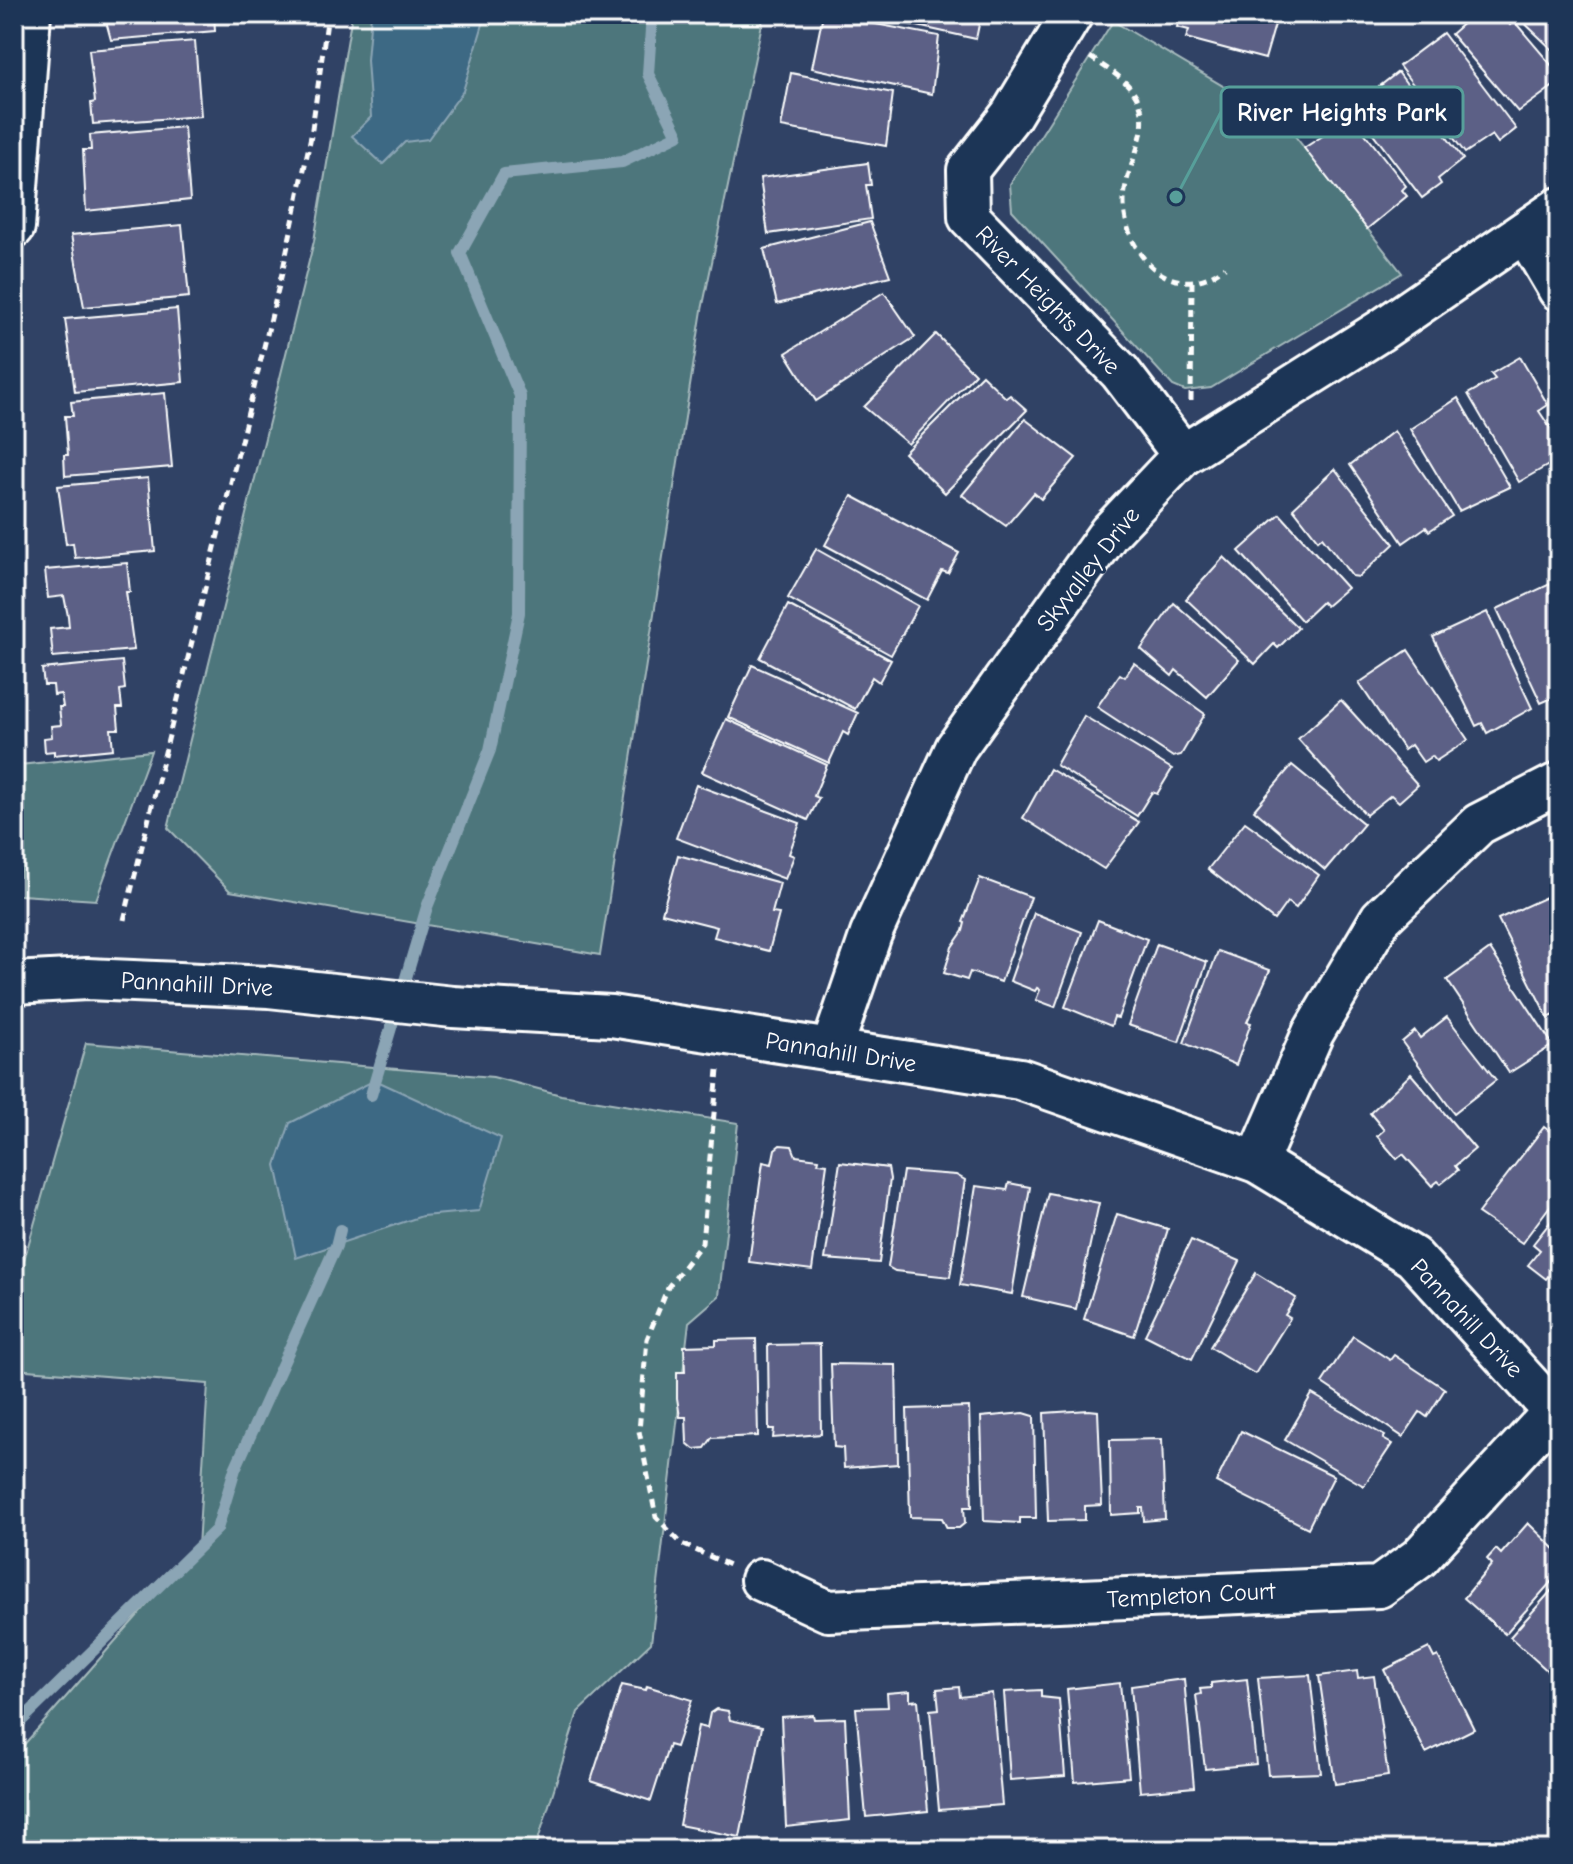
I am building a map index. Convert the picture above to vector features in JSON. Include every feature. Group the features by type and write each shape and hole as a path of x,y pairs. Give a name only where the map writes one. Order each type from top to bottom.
{"street":[{"path":"14,227 30,14"},
{"name":"River Heights Drive","path":"1066,26 1011,115 968,170 969,217 1120,372 1183,455"},
{"name":"Skyvalley Drive","path":"831,1051 871,934 956,748 1109,533 1183,455 1380,331 1559,208"},
{"path":"1525,232 1559,290"},
{"path":"1257,1162 1313,1033 1381,918 1479,824 1559,783"},
{"name":"Pannahill Drive","path":"14,983 87,979 269,987 453,1007 611,1016 1020,1079 1257,1162 1413,1257 1557,1414"},
{"name":"Templeton Court","path":"761,1580 828,1611 1379,1587 1419,1558 1557,1414"}],"path":[{"path":"124,920 283,269 311,136 328,14"},
{"path":"1066,26 1131,87 1140,104 1144,121 1124,185 1125,216 1135,246 1148,263 1165,277 1192,282 1212,277 1225,267"},
{"path":"1183,455 1191,406 1192,282"},
{"path":"722,1033 702,1243 668,1287 647,1339 639,1431 656,1517 682,1544 761,1580"}],"green space":[{"path":"352,14 769,14 763,19 702,310 600,955 230,891 168,828 314,241"},
{"path":"1113,21 1284,122 1402,273 1211,388 1185,391 1173,386 1012,210 1010,184"},
{"path":"151,751 96,900 21,895 20,765"},
{"path":"86,1043 493,1077 561,1095 738,1123 719,1296 689,1322 651,1643 578,1712 535,1850 14,1850 14,1756 198,1547 208,1384 14,1369 14,1295"}],"water":[{"path":"371,14 486,14 463,91 428,139 405,142 383,164 352,136 371,117 367,60"},
{"path":"375,1080 501,1138 479,1211 422,1216 296,1258 276,1165 290,1123"}],"building":[{"path":"104,14 214,14 215,31 111,40"},
{"path":"823,14 939,36 932,94 812,68"},
{"path":"863,14 978,14 981,15 976,39"},
{"path":"1181,14 1278,14 1265,59 1186,38 1189,30 1177,27"},
{"path":"1474,14 1501,14 1510,25 1514,21 1559,74 1559,82 1518,112 1451,34"},
{"path":"1515,14 1559,14 1559,56"},
{"path":"1443,33 1516,129 1498,143 1492,135 1465,153 1399,66"},
{"path":"195,41 201,116 93,124 91,103 95,102 89,50"},
{"path":"1398,72 1463,159 1438,179 1441,184 1422,198 1353,107"},
{"path":"791,73 893,93 886,146 781,127"},
{"path":"1352,117 1406,186 1402,190 1407,196 1367,229 1304,148"},
{"path":"184,127 190,200 86,211 83,150 91,150 90,135"},
{"path":"868,163 871,185 866,185 871,219 768,234 760,178"},
{"path":"870,222 890,276 777,304 764,249"},
{"path":"182,225 189,297 84,307 71,235"},
{"path":"884,292 915,337 816,401 786,353"},
{"path":"177,309 183,382 75,392 65,319"},
{"path":"936,334 975,374 908,444 864,407"},
{"path":"1520,357 1548,405 1539,411 1559,441 1559,459 1519,482 1468,394 1495,379 1491,374"},
{"path":"982,375 1006,398 1010,395 1027,410 945,493 904,453"},
{"path":"165,393 172,467 65,476 64,455 68,455 65,416 73,416 71,402"},
{"path":"1458,398 1510,487 1459,511 1410,429"},
{"path":"1025,419 1076,458 1041,499 1034,493 1006,526 962,495"},
{"path":"1394,431 1452,516 1429,531 1426,527 1403,543 1350,465"},
{"path":"1335,469 1394,544 1359,577 1352,576 1322,537 1318,540 1293,508"},
{"path":"148,478 155,551 75,558 73,543 66,544 58,486"},
{"path":"852,496 959,553 948,573 942,571 927,600 825,545"},
{"path":"1280,514 1347,588 1326,606 1322,602 1302,621 1239,551"},
{"path":"816,549 918,606 891,655 788,598"},
{"path":"1224,557 1298,628 1278,648 1274,644 1255,664 1186,599"},
{"path":"127,563 130,592 126,592 134,650 53,657 50,629 69,627 68,616 64,596 48,598 45,570"},
{"path":"1550,584 1559,603 1559,695 1541,703 1497,609"},
{"path":"1174,603 1239,660 1207,697 1176,670 1172,676 1141,649"},
{"path":"788,605 891,660 879,682 872,677 855,709 760,658"},
{"path":"1487,612 1532,708 1487,733 1482,723 1476,726 1433,637"},
{"path":"1408,650 1468,740 1436,761 1432,756 1423,762 1411,745 1404,750 1359,683"},
{"path":"122,661 125,689 120,690 122,708 117,708 119,729 111,729 113,749 54,755 54,751 45,752 44,738 52,737 51,726 61,725 59,707 63,707 61,694 54,695 53,685 44,685 42,669"},
{"path":"1134,663 1205,714 1181,755 1173,757 1097,707 1120,674 1125,677"},
{"path":"752,665 858,713 848,735 843,732 829,763 728,717"},
{"path":"1341,700 1418,785 1399,802 1391,795 1366,815 1298,739"},
{"path":"1084,716 1172,769 1157,794 1152,792 1137,816 1056,765"},
{"path":"726,719 827,765 814,796 819,798 808,820 702,772"},
{"path":"1292,765 1364,824 1325,870 1254,810"},
{"path":"1050,769 1139,822 1104,869 1023,818"},
{"path":"696,785 800,823 789,854 794,856 785,879 676,838"},
{"path":"1245,822 1319,875 1296,908 1287,902 1274,920 1208,869"},
{"path":"678,855 780,883 772,913 779,914 769,951 714,937 717,927 662,913"},
{"path":"980,878 1031,897 1001,982 970,972 967,980 944,973 952,947 963,931 963,922"},
{"path":"1546,897 1559,926 1559,1013 1548,1018 1498,919"},
{"path":"1034,913 1082,932 1055,1007 1036,1000 1040,990 1037,988 1035,991 1010,981"},
{"path":"1098,920 1147,939 1118,1018 1114,1017 1111,1026 1065,1007"},
{"path":"1157,944 1207,962 1179,1042 1128,1025"},
{"path":"1490,949 1553,1045 1509,1073 1447,980"},
{"path":"1218,951 1270,970 1247,1022 1251,1023 1236,1065 1184,1043"},
{"path":"1447,1017 1496,1080 1454,1113 1402,1042 1415,1031 1420,1038"},
{"path":"1411,1074 1475,1149 1455,1166 1458,1170 1441,1184 1438,1181 1432,1186 1403,1154 1397,1159 1377,1136 1384,1130 1370,1113"},
{"path":"1544,1127 1559,1138 1559,1194 1522,1243 1478,1213"},
{"path":"780,1145 792,1146 796,1156 819,1159 818,1163 827,1164 812,1270 749,1262 763,1162 772,1164 775,1149"},
{"path":"840,1162 888,1168 890,1179 879,1263 825,1259"},
{"path":"903,1171 956,1175 965,1180 950,1277 895,1271 888,1267"},
{"path":"1009,1183 1030,1187 1012,1294 960,1285 976,1186 1007,1190"},
{"path":"1048,1193 1099,1203 1076,1309 1023,1297"},
{"path":"1559,1211 1559,1277 1552,1272 1546,1279 1528,1265 1540,1250 1533,1244"},
{"path":"1117,1214 1168,1229 1134,1336 1084,1319"},
{"path":"1191,1240 1240,1261 1192,1359 1145,1335"},
{"path":"1256,1273 1296,1298 1285,1315 1290,1318 1255,1374 1210,1347"},
{"path":"1353,1336 1390,1360 1394,1355 1445,1389 1427,1417 1420,1412 1403,1437 1322,1383"},
{"path":"756,1339 758,1436 712,1438 705,1448 694,1449 687,1443 686,1417 680,1417 677,1398 677,1372 685,1372 684,1346 716,1345 716,1340"},
{"path":"820,1344 821,1434 773,1438 774,1429 769,1429 768,1345"},
{"path":"831,1364 896,1365 898,1464 844,1468 843,1448 834,1447"},
{"path":"1312,1394 1385,1436 1383,1439 1392,1444 1364,1486 1285,1440"},
{"path":"969,1407 972,1507 964,1507 965,1523 959,1528 947,1528 942,1518 910,1517 907,1409"},
{"path":"1098,1411 1102,1505 1085,1506 1085,1520 1048,1521 1044,1413"},
{"path":"1024,1413 1034,1416 1036,1518 1020,1518 1020,1523 984,1521 981,1417"},
{"path":"1241,1431 1334,1476 1308,1528 1216,1482"},
{"path":"1162,1439 1165,1519 1144,1521 1143,1508 1140,1508 1140,1513 1111,1515 1110,1440"},
{"path":"1528,1523 1559,1553 1559,1573 1505,1634 1464,1598 1492,1564 1487,1559 1496,1549 1501,1554"},
{"path":"1559,1582 1559,1663 1550,1673 1510,1637"},
{"path":"1429,1648 1434,1658 1438,1656 1474,1729 1426,1753 1384,1670"},
{"path":"1357,1671 1358,1678 1374,1676 1388,1776 1335,1784 1319,1676"},
{"path":"1310,1675 1321,1773 1268,1775 1258,1678"},
{"path":"1184,1679 1194,1787 1140,1792 1131,1686"},
{"path":"1247,1679 1256,1764 1205,1769 1196,1695 1201,1694 1200,1689 1211,1688 1211,1683"},
{"path":"1120,1683 1129,1777 1075,1782 1067,1689"},
{"path":"622,1685 646,1690 647,1686 692,1700 676,1747 669,1745 651,1801 591,1781"},
{"path":"959,1687 960,1697 992,1693 1002,1805 939,1810 930,1710 939,1709 937,1689"},
{"path":"1041,1690 1041,1697 1059,1699 1065,1776 1010,1780 1004,1692"},
{"path":"910,1691 910,1701 918,1700 928,1811 866,1817 856,1708 888,1707 887,1693"},
{"path":"716,1709 728,1711 730,1720 762,1727 740,1837 679,1825 698,1726 707,1728 710,1713"},
{"path":"813,1715 814,1719 845,1718 850,1820 786,1827 781,1717"}],"waterway":[{"path":"371,1095 427,907 490,750 519,613 520,396 460,253 504,174 622,162 678,135 648,74 652,14"},
{"path":"14,1728 217,1529 235,1469 336,1246 340,1230"}],"place":[{"name":"River Heights Park","path":"1176,197"}]}
